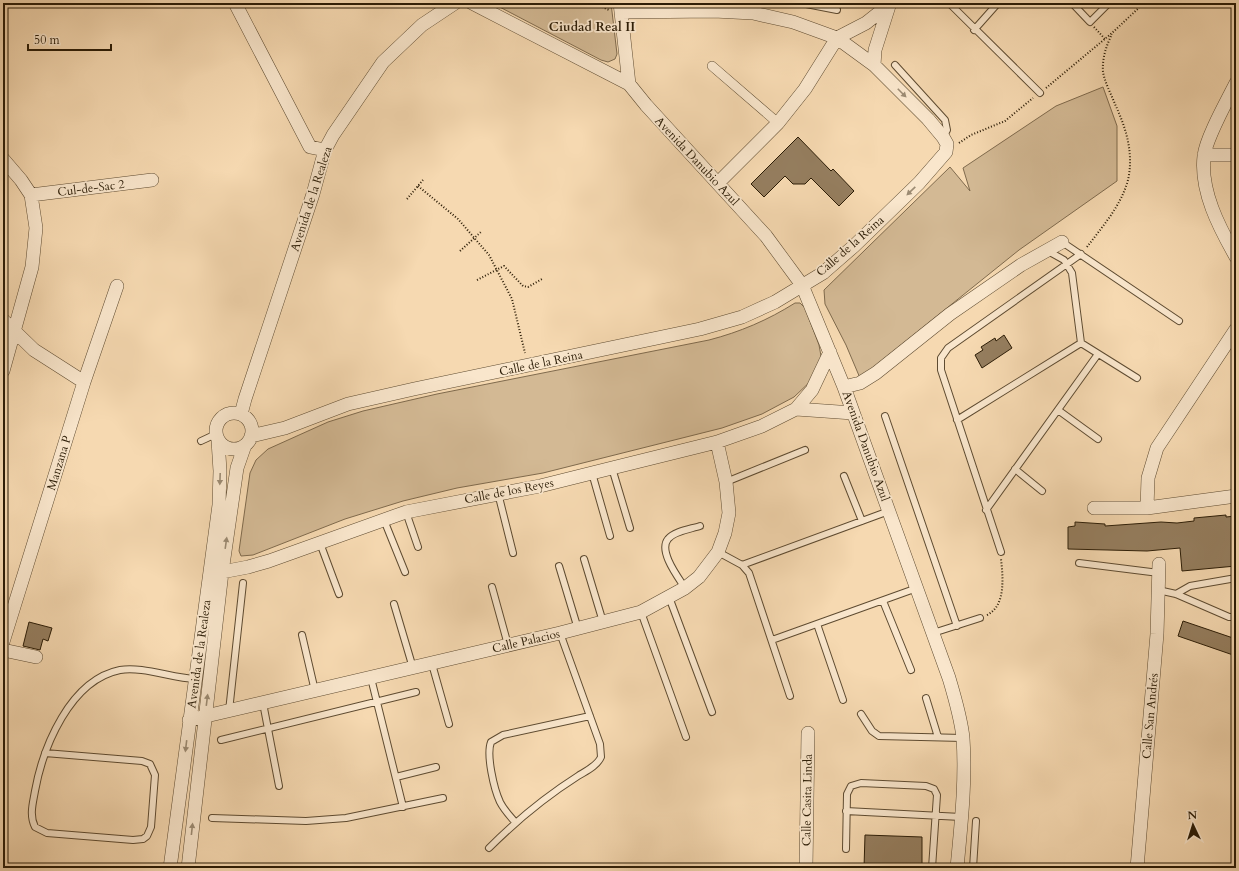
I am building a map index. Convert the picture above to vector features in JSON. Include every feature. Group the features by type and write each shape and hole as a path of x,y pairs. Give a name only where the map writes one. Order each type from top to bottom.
{"street":[{"path":"235,3 310,147 325,150"},
{"name":"Avenida de la Realeza","path":"241,414 314,194 325,150 344,118 383,62 422,25 455,3"},
{"name":"Avenida Danubio Azul","path":"472,3 629,84 646,105 766,236 802,285 844,386 933,633 958,707 963,738 961,817 957,868"},
{"path":"718,183 725,178 778,123 805,88 836,38 866,23 890,4"},
{"path":"874,65 875,50 890,4"},
{"path":"629,84 620,8 715,7 753,13 793,22 836,38 874,65 943,137 947,144 946,152"},
{"path":"712,66 778,123"},
{"path":"1236,83 1214,128 1204,155 1205,185 1222,233 1236,257"},
{"name":"Calle de la Reina","path":"248,441 348,404 719,325 742,317 775,302 823,273 854,246 923,179 946,152"},
{"path":"1204,155 1236,155"},
{"path":"3,159 22,180 31,195 36,228 32,267 3,371"},
{"name":"Cul-de-Sac 2","path":"31,195 152,180"},
{"path":"844,386 860,383 876,373 950,314 1046,250 1062,242"},
{"name":"Manzana P","path":"3,642 84,382 117,286"},
{"path":"3,320 34,350 84,382"},
{"path":"1147,508 1148,478 1157,448 1236,329"},
{"name":"Calle de los Reyes","path":"222,572 270,561 406,512 592,473 717,442 762,426 796,409 812,390 830,352"},
{"path":"796,409 853,413"},
{"path":"228,414 241,414 249,421 252,431 248,441 239,448 227,447 217,437 218,422 228,414"},
{"name":"Avenida de la Realeza","path":"170,868 219,505 220,471 217,437"},
{"name":"Avenida de la Realeza","path":"188,868 204,717 222,572 237,468 248,441"},
{"name":"Calle Palacios","path":"189,720 432,664 603,623 641,612 685,588 699,577 718,552 725,533 729,513 726,482 717,442"},
{"path":"1094,508 1147,508 1236,496"},
{"name":"Calle San Andrés","path":"1137,868 1157,634 1159,568"},
{"path":"3,650 36,657"},
{"name":"Calle Casita Linda","path":"806,868 808,733"}],"lane":[{"path":"801,3 837,10"},
{"path":"949,3 974,30 1040,93"},
{"path":"974,30 998,3"},
{"path":"1072,3 1090,22 1109,3"},
{"path":"895,65 945,120 947,130 943,137"},
{"path":"1062,242 1179,321"},
{"path":"1046,250 1064,260 1068,265 1074,282 1081,343"},
{"path":"1000,552 940,364 943,354 1068,265 1081,254"},
{"path":"1081,343 1137,378"},
{"path":"957,420 1081,343"},
{"path":"986,510 1098,354"},
{"path":"1058,410 1098,439"},
{"path":"885,416 957,626"},
{"path":"201,441 217,437"},
{"path":"726,482 805,450"},
{"path":"612,468 630,528"},
{"path":"1016,469 1042,491"},
{"path":"592,473 610,536"},
{"path":"844,476 862,521"},
{"path":"498,493 513,553"},
{"path":"742,565 889,511"},
{"path":"406,512 418,548"},
{"path":"384,520 405,572"},
{"path":"685,588 668,559 665,545 668,539 673,535 700,526"},
{"path":"320,543 339,594"},
{"path":"718,552 742,565 749,573 790,696"},
{"path":"584,559 603,623"},
{"path":"1079,563 1159,568"},
{"path":"559,566 578,629"},
{"path":"1176,594 1190,586 1236,578"},
{"path":"229,711 243,583"},
{"path":"492,587 508,645"},
{"path":"772,640 917,588"},
{"path":"1158,590 1176,594 1229,617 1236,617"},
{"path":"669,597 712,712"},
{"path":"883,600 911,670"},
{"path":"394,604 413,668"},
{"path":"641,612 686,737"},
{"path":"933,633 980,618"},
{"path":"817,624 843,700"},
{"path":"488,848 515,822 552,793 599,761 602,751 560,633"},
{"path":"302,636 315,691"},
{"path":"432,664 449,724"},
{"path":"45,753 142,761 150,764 155,775 151,827 147,836 143,839 133,840 47,833 35,827 31,816 38,775 45,753 59,723 71,704 102,676 120,670 135,670 195,679"},
{"path":"371,678 403,807"},
{"path":"221,740 416,692"},
{"path":"926,698 938,737"},
{"path":"263,703 279,786"},
{"path":"861,714 872,732 879,736 963,738"},
{"path":"515,822 498,798 488,754 492,742 503,735 590,716"},
{"path":"396,777 436,767"},
{"path":"846,849 846,811 848,789 856,784 919,785 931,787 936,792 936,816 932,868"},
{"path":"212,818 306,821 346,818 443,798"},
{"path":"846,811 961,817"},
{"path":"973,868 976,821"}],"path":[{"path":"537,3 540,6 545,7 549,3"},
{"path":"594,3 603,9 620,8"},
{"path":"946,152 971,135 1005,120 1105,39 1144,3"},
{"path":"1090,22 1105,39"},
{"path":"1081,254 1116,208 1128,180 1129,145 1122,119 1106,83 1103,72 1105,49 1112,33"},
{"path":"407,199 423,180"},
{"path":"418,186 458,219 489,255 496,271 512,299 528,365"},
{"path":"460,251 482,231"},
{"path":"477,280 504,266 524,286 528,287 542,279"},
{"path":"980,618 992,612 1001,596 1003,579 1000,552"}],"shaded area":[{"path":"492,3 611,3 617,54 615,59 608,62 601,60"},
{"path":"1103,87 1117,126 1117,181 1019,250 860,378 846,345 825,304 824,290 950,167 970,191 963,168 1056,106"},
{"path":"795,303 800,303 805,308 819,345 821,356 820,366 814,378 794,397 762,414 722,428 543,473 457,488 403,501 345,519 253,555 241,556 239,551 250,473 256,460 268,449 328,422 363,411 437,394 709,340 754,325"}],"building":[{"path":"798,137 831,171 833,169 854,191 839,206 811,178 805,184 793,184 785,176 764,197 751,184"},
{"path":"1004,335 1012,348 982,368 975,355 983,350 981,347 995,338 996,341"},
{"path":"1226,515 1226,517 1236,516 1236,566 1182,571 1180,548 1147,551 1068,549 1068,527 1075,526 1075,522 1105,524 1105,526 1161,522 1177,523 1194,521 1194,518"},
{"path":"1183,621 1236,639 1236,656 1178,636"},
{"path":"29,622 52,628 48,641 43,639 40,650 23,646"},
{"path":"865,835 922,837 922,868 864,868"}],"district":[{"name":"Ciudad Real II","path":"592,26"}]}
